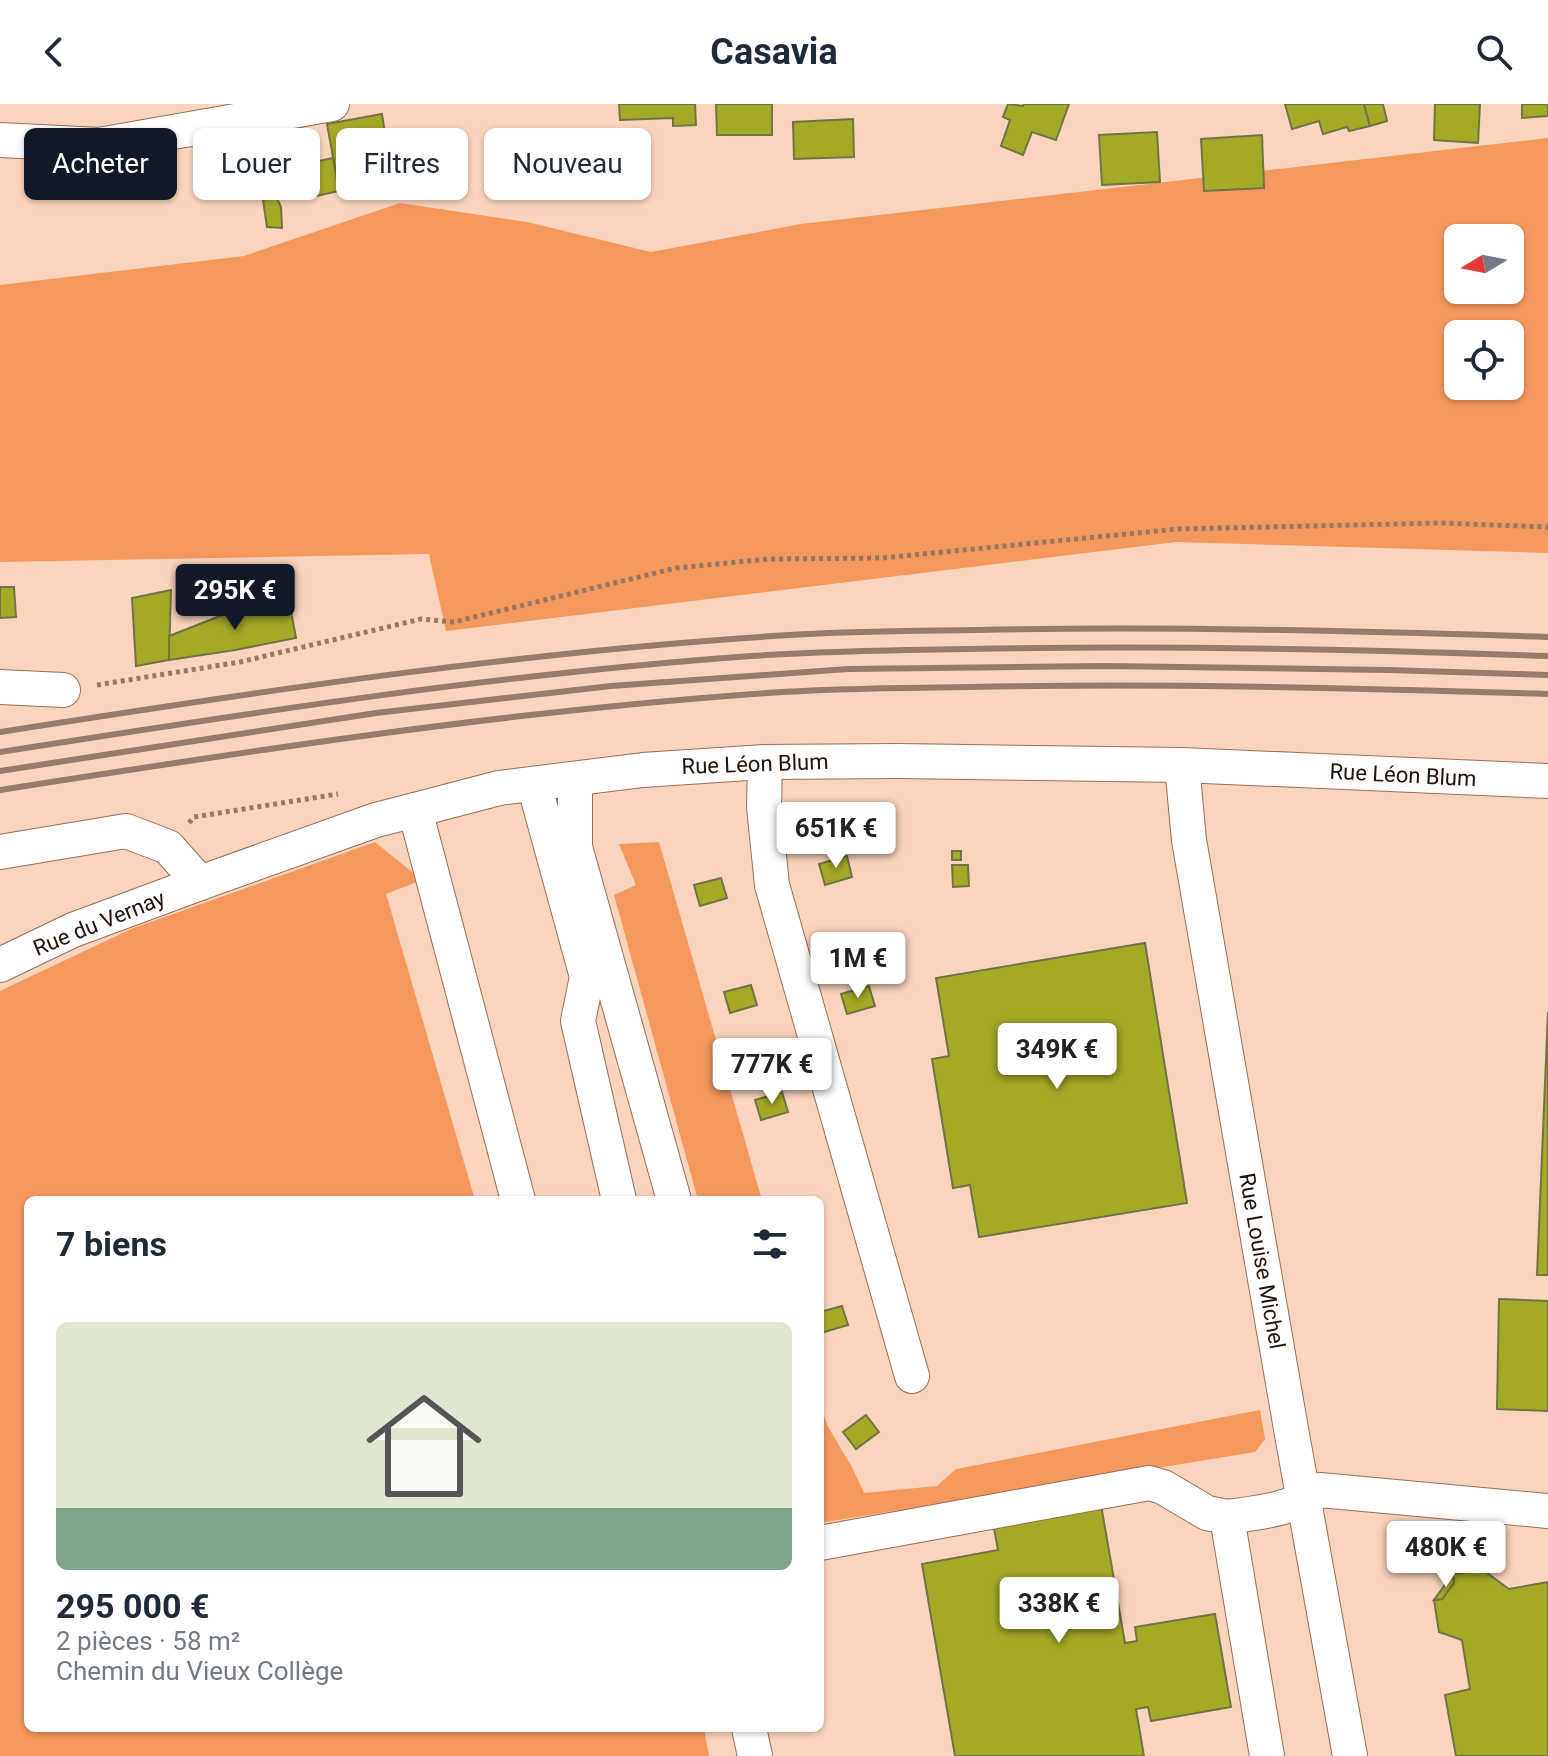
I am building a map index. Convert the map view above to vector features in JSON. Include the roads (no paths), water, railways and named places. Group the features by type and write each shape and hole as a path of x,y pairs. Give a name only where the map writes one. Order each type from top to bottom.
{"street":[{"path":"0,140 99,145 332,104"},
{"path":"0,687 63,690"},
{"name":"Rue Léon Blum","path":"200,883 376,820 499,788 643,770 765,762 899,761 1182,765 1548,781"},
{"path":"765,762 764,807 772,885 912,1376"},
{"name":"Rue Louise Michel","path":"1182,765 1189,840 1350,1756"},
{"path":"575,779 575,847 673,1196"},
{"path":"534,784 587,977 578,1021 618,1196"},
{"path":"415,810 517,1196"},
{"path":"0,852 126,831 168,847 200,883"},
{"name":"Rue du Vernay","path":"0,965 73,930 200,883"},
{"path":"824,1542 1149,1483 1163,1487 1207,1513 1227,1517 1278,1509 1304,1501 1320,1490 1548,1511"},
{"path":"1227,1517 1267,1756"},
{"path":"750,1732 755,1756"}],"railway":[{"path":"0,732 493,662 790,635 1120,629 1548,637"},
{"path":"0,752 469,684 751,656 888,650 1115,647 1548,656"},
{"path":"0,771 376,713 611,686 848,669 1104,666 1548,675"},
{"path":"0,790 287,746 479,721 792,691 1115,686 1548,694"}]}
